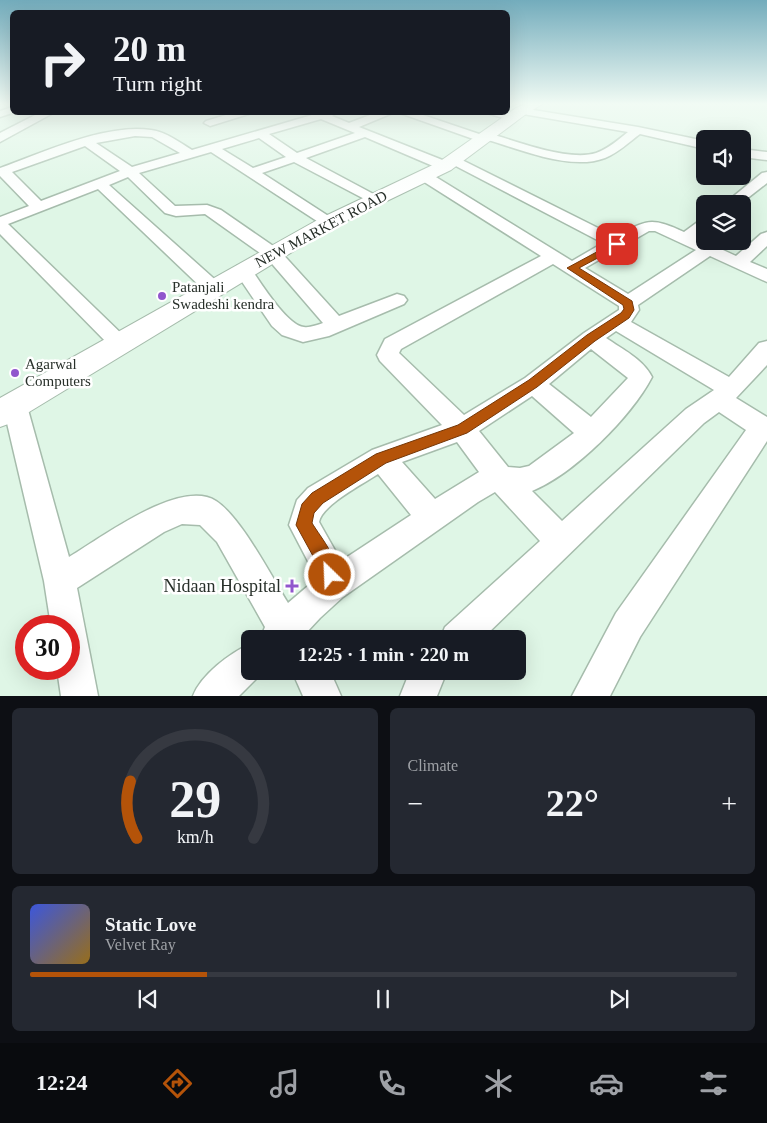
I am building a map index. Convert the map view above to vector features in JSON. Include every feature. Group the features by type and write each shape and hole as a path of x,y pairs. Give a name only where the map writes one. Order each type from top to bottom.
{"street":[{"path":"39,207 1,172 86,142 115,135"},
{"path":"154,135 191,155"},
{"path":"120,344 0,224 130,172 256,135"},
{"path":"263,135 296,158 374,200"},
{"path":"250,173 359,135"},
{"path":"371,135 617,244"},
{"path":"480,135 556,155 592,159 602,156 630,135"},
{"path":"664,135 696,142"},
{"name":"NEW MARKET ROAD","path":"7,410 243,270 328,222 442,168 485,137"},
{"path":"86,142 130,172 170,210 207,209 273,254 336,325"},
{"path":"213,148 328,222"},
{"path":"751,154 767,156"},
{"path":"442,168 562,263 628,303"},
{"path":"743,195 767,176"},
{"path":"99,183 213,288"},
{"path":"0,191 16,186"},
{"path":"562,542 500,478 462,429 400,370 388,355 392,344 562,263 617,244 650,226 657,226 696,243"},
{"path":"686,239 696,231"},
{"path":"738,263 767,237"},
{"path":"628,303 708,250"},
{"path":"711,250 767,276"},
{"path":"243,270 279,321 289,330 303,335 336,325 398,300"},
{"path":"332,586 327,564 304,525 307,510 318,498 381,458 462,429 533,384 591,338 625,316 629,310 628,303"},
{"path":"590,696 628,625 764,428 725,394 614,322"},
{"path":"290,630 308,606 332,586 484,483 500,478 525,481 544,472 592,433 635,387 641,377 628,364 591,338"},
{"path":"467,630 695,416 725,394 757,364 767,349"},
{"path":"533,384 592,433"},
{"path":"7,410 60,581 66,615"},
{"path":"381,458 432,517"},
{"path":"60,581 154,522 181,510 206,511 227,532 282,630"},
{"path":"211,696 241,670"},
{"path":"77,680 80,696"},
{"path":"315,680 323,696"},
{"path":"418,696 425,680"}],"place":[{"name":"Patanjali Swadeshi kendra","path":"162,296"},
{"name":"Agarwal Computers","path":"15,373"},
{"name":"Nidaan Hospital","path":"292,586"}],"route":[{"path":"330,575 327,564 304,525 307,510 318,498 381,458 462,429 533,384 591,338 625,316 629,310 628,303 572,268 617,244"}]}
